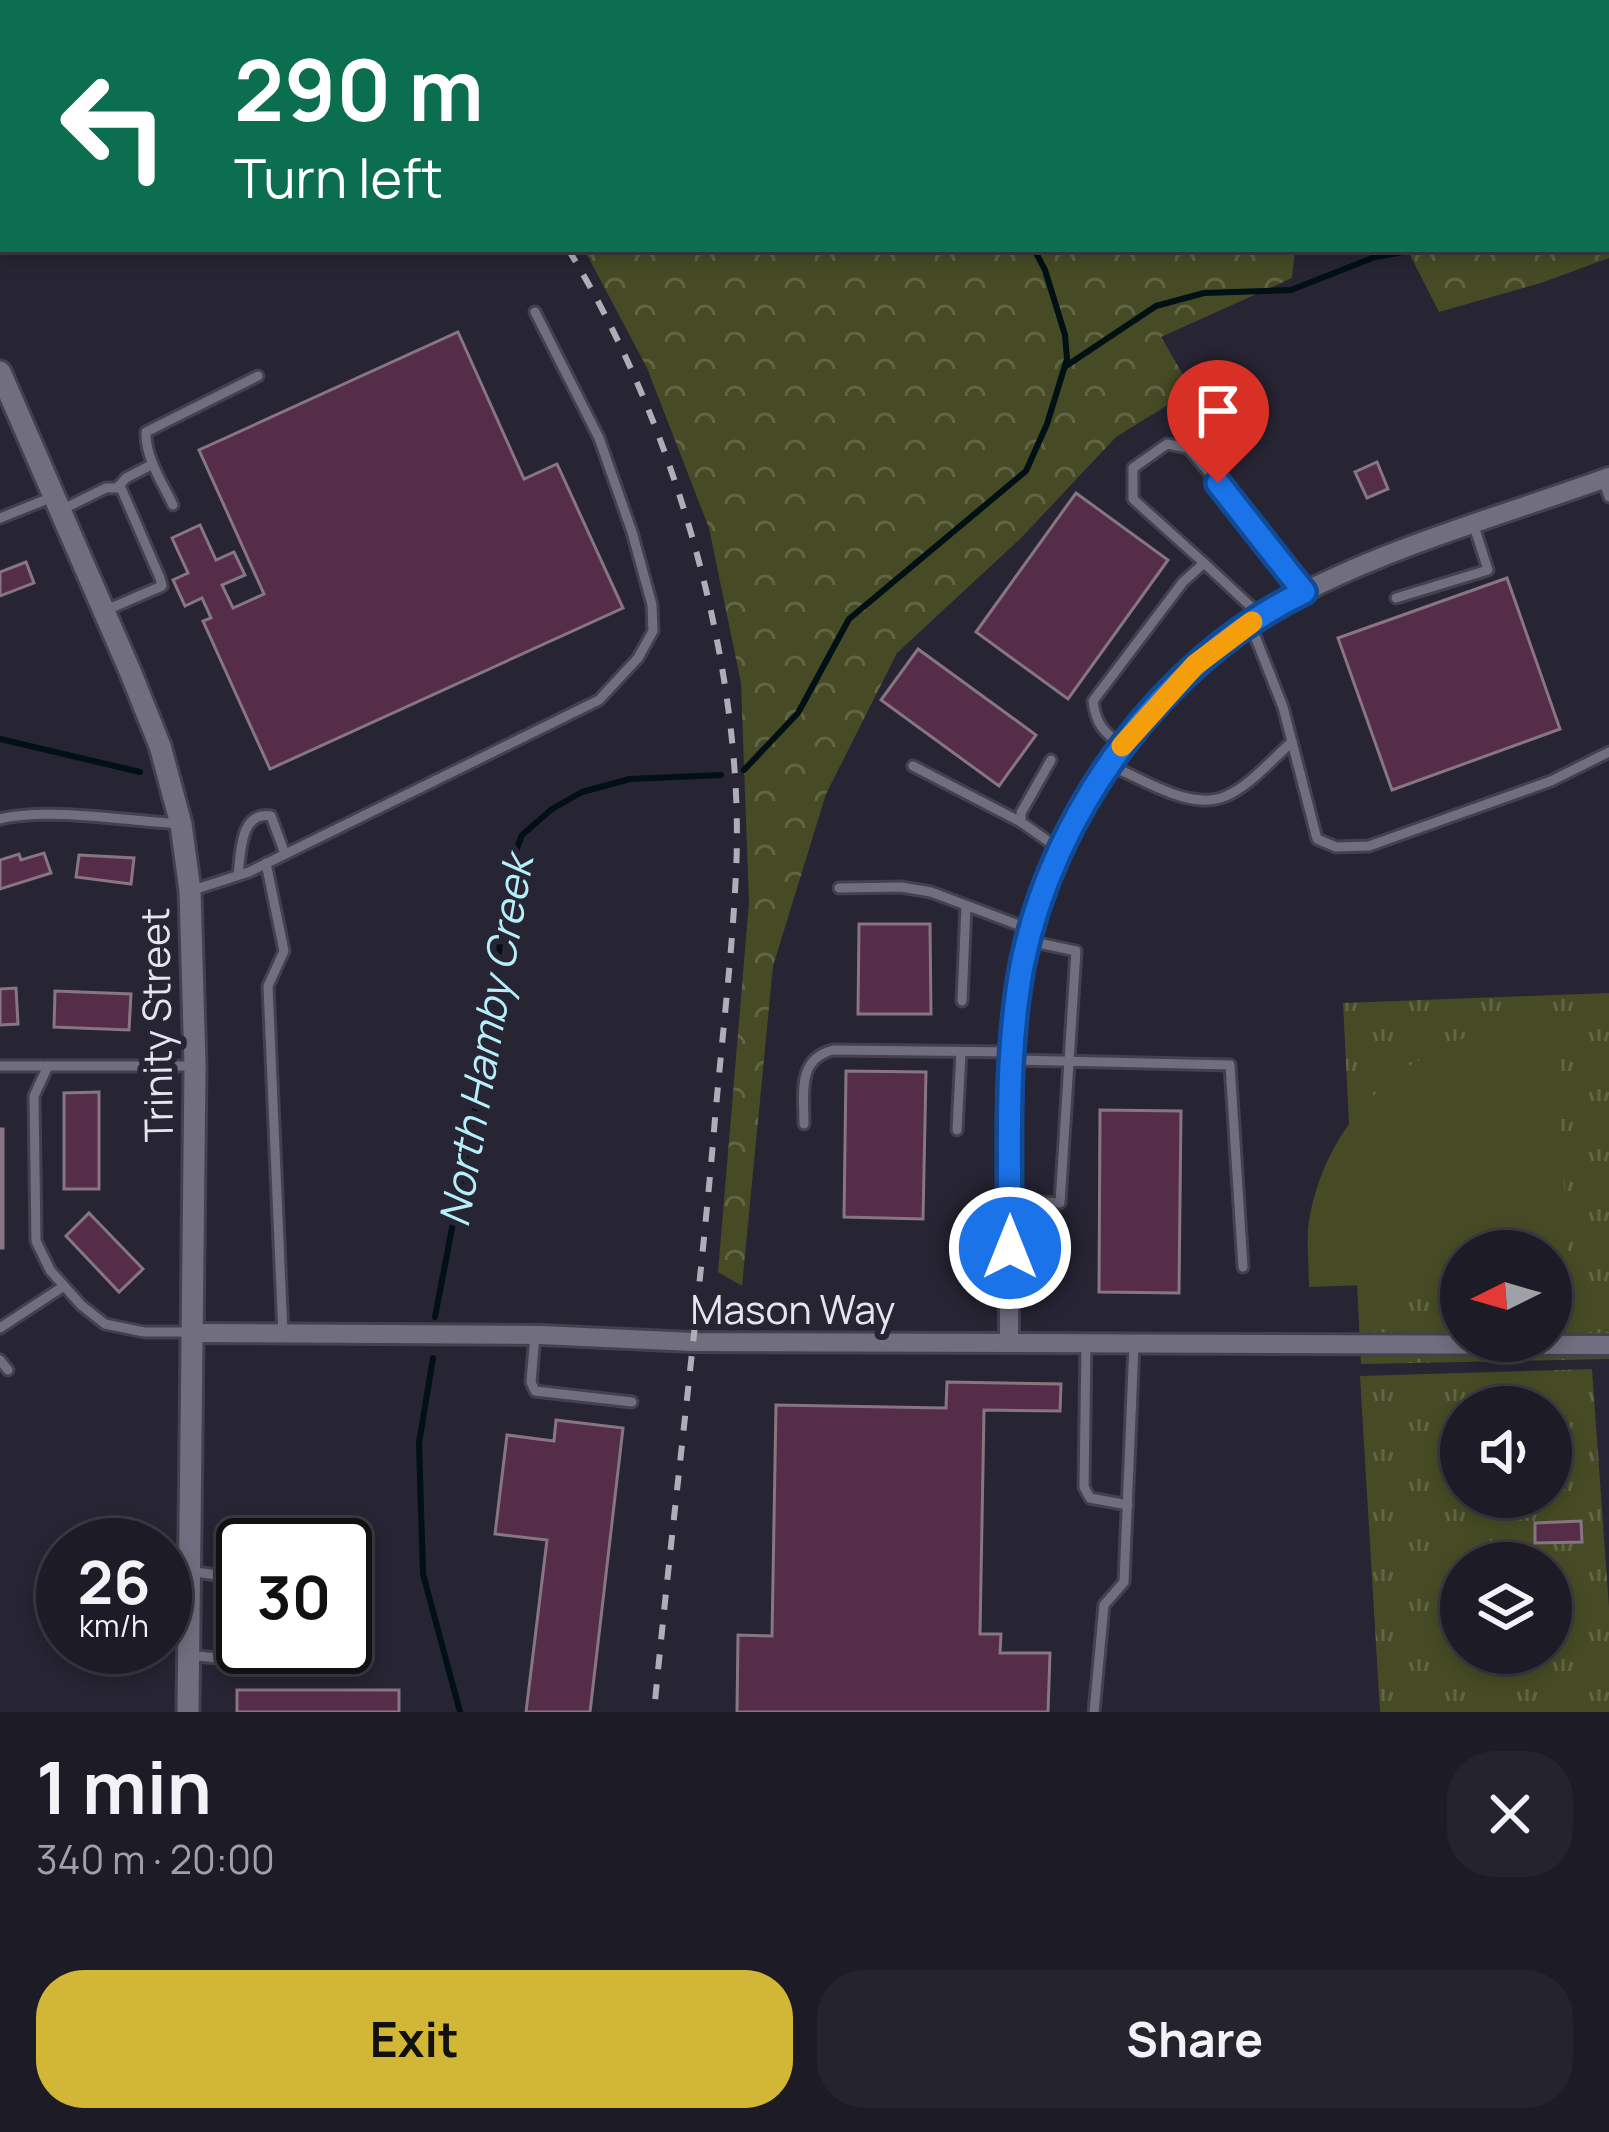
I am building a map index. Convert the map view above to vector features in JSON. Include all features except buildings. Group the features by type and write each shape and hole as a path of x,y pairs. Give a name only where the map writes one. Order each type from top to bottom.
{"street":[{"name":"Trinity Street","path":"0,372 160,746 181,824 190,891 196,1066 190,1518"},
{"path":"1010,1343 1017,1001 1031,935 1062,851 1090,793 1122,745 1195,665 1255,620 1304,592 1348,571 1474,526 1607,484"},
{"name":"Mason Way","path":"193,1333 535,1335 693,1342 1609,1345"},
{"name":"Trinity Street","path":"188,1712 189,1674"}],"lane":[{"path":"190,891 266,863 599,700 638,658 652,631 652,605 637,550 599,438 536,312"},
{"path":"173,505 143,438 149,427 258,376"},
{"path":"1304,592 1188,448 1167,444 1133,468 1132,499 1204,563 1255,620 1318,839 1336,847 1370,846 1552,782 1609,752"},
{"path":"0,518 118,487 153,464"},
{"path":"104,611 162,586 118,487"},
{"path":"1396,598 1488,570 1474,526"},
{"path":"1122,745 1096,721 1094,701 1183,582 1204,563"},
{"path":"1109,765 1171,792 1212,801 1231,795 1292,742"},
{"path":"1021,822 1021,812 1051,760"},
{"path":"913,766 1021,822 1062,851"},
{"path":"0,819 50,814 181,824"},
{"path":"238,875 246,828 253,817 271,816 285,854"},
{"path":"266,863 284,951 268,986 283,1335"},
{"path":"839,888 902,887 931,892 1076,951 1060,1203 1010,1200"},
{"path":"962,1001 966,906"},
{"path":"804,1124 804,1074 820,1053 833,1050 1230,1065 1243,1267"},
{"path":"957,1130 961,1052"},
{"path":"0,1066 196,1066"},
{"path":"48,1066 34,1096 36,1241 50,1270 105,1324 144,1332 193,1333"},
{"path":"0,1328 64,1286"},
{"path":"535,1335 535,1391 632,1402"},
{"path":"1085,1343 1084,1487 1090,1498 1128,1504"},
{"path":"1094,1712 1104,1605 1124,1582 1134,1344"},
{"path":"0,1360 8,1370"}],"green space":[{"path":"586,252 1295,252 1292,278 1161,337 1192,390 1116,437 1021,538 897,653 826,794 773,966 742,1286 718,1272 749,902 741,683 709,528 647,368"},
{"path":"1409,252 1609,252 1609,258 1541,283 1439,312"},
{"path":"1609,993 1609,1359 1572,1360 1572,1230 1440,1230 1440,1362 1460,1362 1361,1364 1343,1003"},
{"path":"1556,1020 1566,1230 1440,1230 1440,1283 1309,1287 1308,1229 1321,1177 1340,1138 1365,1104 1431,1053 1512,1025"},
{"path":"1592,1369 1609,1607 1609,1712 1380,1712 1360,1376"},
{"path":"1442,1525 1490,1525 1490,1542 1442,1542"}],"waterway":[{"name":"North Hamby Creek","path":"744,770 798,713 849,619 1026,471 1067,359 1065,335 1036,252"},
{"path":"1066,366 1156,306 1204,293 1291,290 1375,257 1403,252"},
{"path":"0,739 140,772"},
{"name":"North Hamby Creek","path":"435,1317 486,1051 510,867 522,835 552,809 582,792 630,779 721,775"},
{"name":"North Hamby Creek","path":"433,1358 419,1443 423,1574 460,1712"}],"railway":[{"path":"570,252 640,390 696,549 729,713 736,794 729,974 654,1712"}],"slow traffic":[{"path":"1122,746 1195,665 1252,622"}],"route":[{"path":"1010,1248 1012,1079 1022,965 1041,898 1062,851 1090,793 1120,747 1157,704 1236,631 1304,592 1218,483"}]}
